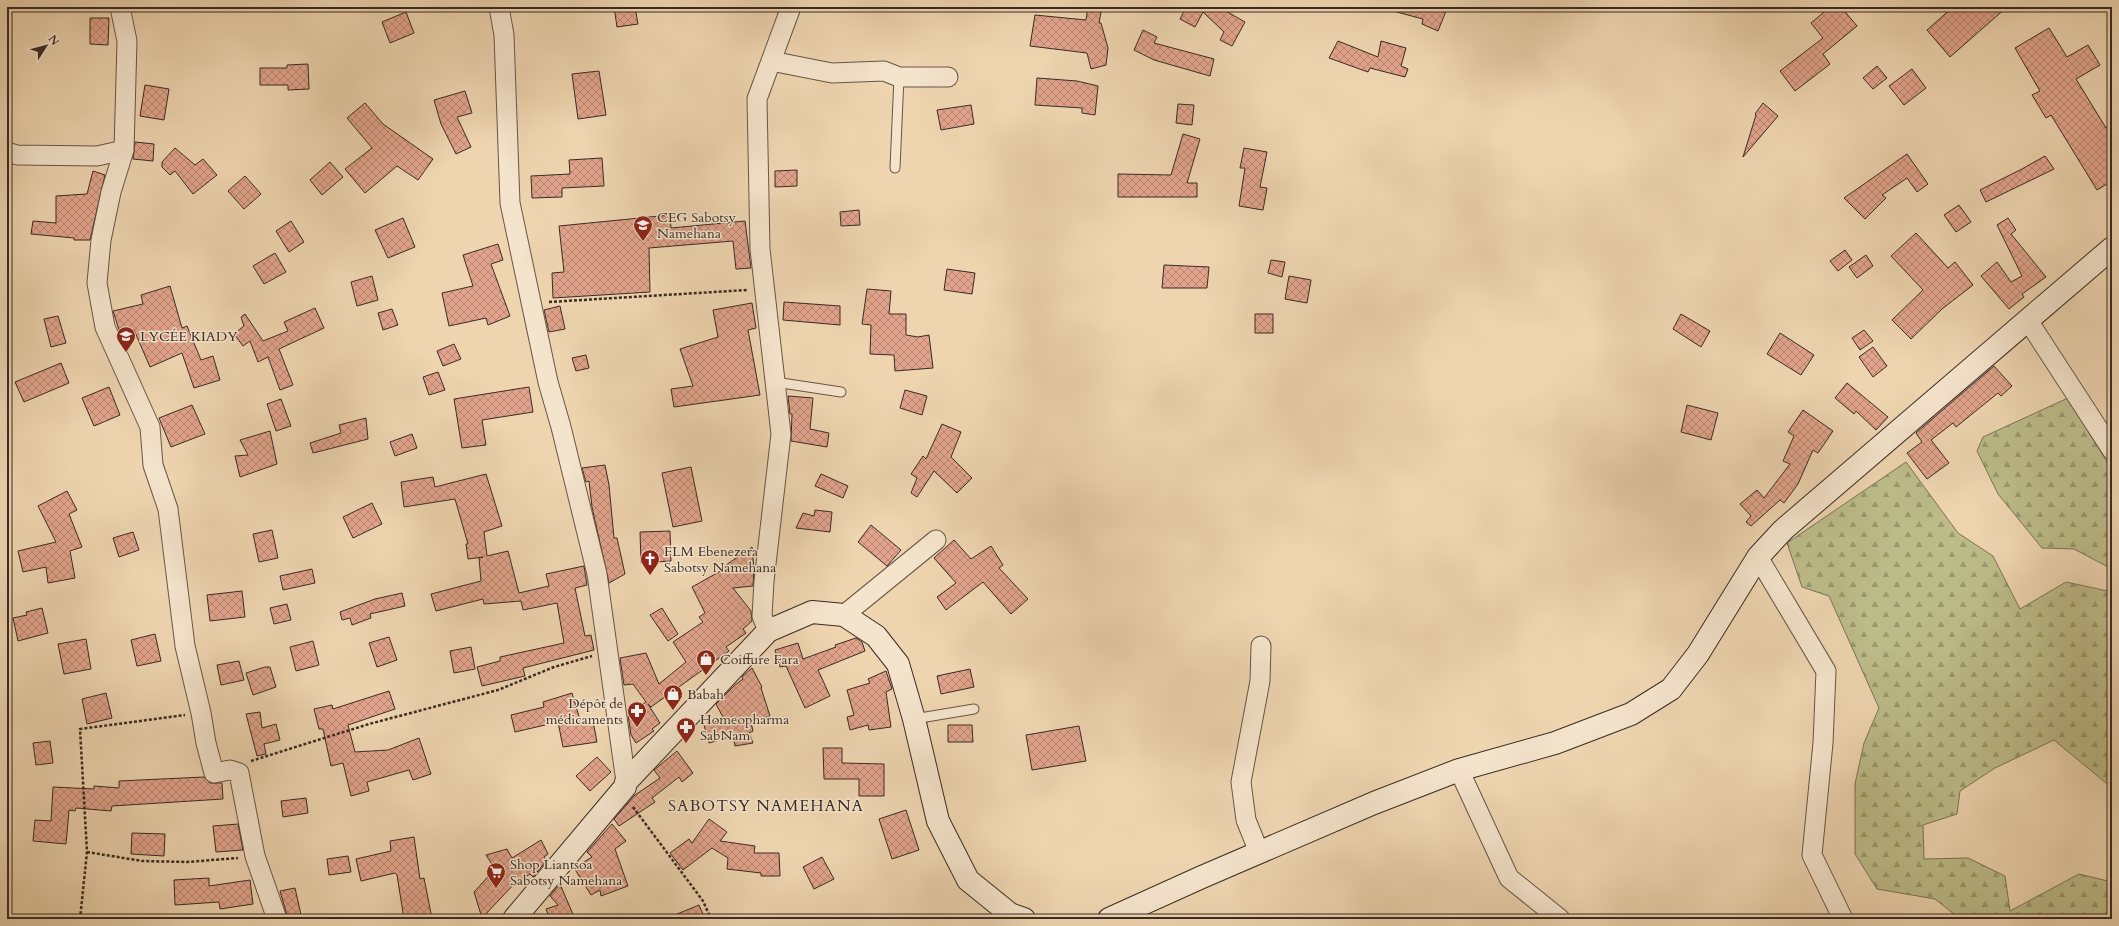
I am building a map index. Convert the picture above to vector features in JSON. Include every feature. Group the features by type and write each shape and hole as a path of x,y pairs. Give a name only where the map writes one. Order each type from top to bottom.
{"main road":[{"path":"1109,919 1259,852 1374,803 1459,770 1555,743 1631,714 1671,689 1698,654 1758,557 1783,530 2027,319 2112,248"},
{"path":"514,919 625,785 768,631 812,612 844,615 876,636 898,664 914,719 938,821 968,880 1010,914 1024,919"}],"street":[{"path":"120,7 127,41 124,150 111,192 102,240 97,283 105,327 150,427 153,465 168,509 185,646 201,713 206,744 214,773 230,770 239,773 255,856 276,919"},
{"path":"499,7 504,35 510,203 548,382 561,427 597,574 625,785"},
{"path":"768,631 762,616 764,582 781,434 760,249 757,99 791,7"},
{"path":"771,61 832,73 884,71 899,77 948,77"},
{"path":"7,152 17,155 97,156 124,150"},
{"path":"2027,319 2112,450"},
{"path":"844,615 936,540"},
{"path":"1758,557 1826,672 1823,743 1812,855 1843,919"},
{"path":"1259,852 1246,820 1241,782 1260,681 1261,646"},
{"path":"1459,770 1509,878 1560,919"}],"lane":[{"path":"895,168 899,77"},
{"path":"775,382 841,392"},
{"path":"914,719 974,709"}],"path":[{"path":"530,302 764,289"},
{"path":"230,770 246,762 265,758 369,724 498,690 554,667 608,652"},
{"path":"80,919 87,852 80,729 201,713"},
{"path":"625,785 627,800 703,900 711,919"},
{"path":"87,852 142,861 187,862 255,856"}],"green space":[{"path":"2068,398 2112,470 2112,569 2074,549 2042,548 1998,494 1977,451 1983,437"},
{"path":"1906,462 1958,533 1993,556 2020,609 2066,582 2112,592 2112,788 2054,740 1995,768 1960,791 1957,814 1923,825 1924,859 1968,858 2005,876 2010,911 2079,874 2112,882 2112,919 1960,919 1935,899 1877,889 1855,854 1855,784 1864,743 1879,708 1829,596 1802,587 1787,543"}],"building":[{"path":"614,7 635,7 638,24 617,27"},
{"path":"1088,7 1102,7 1099,23 1101,23 1108,48 1106,65 1091,69 1087,53 1030,46 1035,15 1086,20"},
{"path":"1186,7 1219,7 1245,22 1232,46 1220,40 1224,32 1203,12 1195,27 1180,19"},
{"path":"1394,7 1434,7 1446,11 1438,31 1422,24 1423,19 1393,11"},
{"path":"1830,7 1841,7 1857,26 1823,54 1830,64 1795,91 1780,71 1823,38 1811,23"},
{"path":"1953,7 2007,7 1950,57 1927,30"},
{"path":"406,12 414,33 390,43 382,22"},
{"path":"90,18 109,18 108,45 90,44"},
{"path":"2049,28 2067,57 2088,45 2100,65 2076,79 2106,128 2112,124 2112,181 2097,190 2051,115 2046,118 2032,95 2040,91 2015,48"},
{"path":"1143,30 1157,37 1154,43 1214,59 1210,76 1154,60 1134,50"},
{"path":"1338,41 1378,57 1381,41 1406,48 1401,66 1408,69 1405,77 1370,68 1368,72 1329,58"},
{"path":"308,64 309,89 288,90 288,85 260,85 260,68 287,68 287,65"},
{"path":"1877,66 1887,78 1873,89 1863,78"},
{"path":"1912,69 1926,88 1904,105 1889,86"},
{"path":"599,71 606,115 578,119 572,74"},
{"path":"1037,78 1077,81 1098,86 1095,115 1082,113 1082,108 1035,105"},
{"path":"145,85 169,89 164,120 140,116"},
{"path":"465,91 472,113 457,117 471,147 456,154 441,124 434,100"},
{"path":"365,103 383,124 433,159 418,180 397,166 365,193 345,169 372,148 347,118"},
{"path":"1763,103 1778,116 1743,157 1756,115 1755,114"},
{"path":"1178,104 1194,105 1192,125 1176,123"},
{"path":"971,105 974,124 941,130 937,110"},
{"path":"1183,134 1200,139 1187,183 1197,183 1197,197 1118,197 1118,174 1171,175"},
{"path":"135,142 154,144 153,161 133,159"},
{"path":"175,148 195,165 203,159 217,175 193,194 175,171 170,175 162,167 162,162"},
{"path":"1244,148 1267,152 1260,187 1267,188 1263,210 1239,206 1245,168 1240,168"},
{"path":"1907,154 1928,184 1917,192 1907,178 1882,195 1886,198 1865,219 1844,198"},
{"path":"2045,156 2054,169 1986,202 1980,190"},
{"path":"602,158 604,186 562,188 562,197 532,198 531,176 570,174 569,160"},
{"path":"330,162 343,177 322,195 310,180"},
{"path":"797,170 797,186 775,187 775,171"},
{"path":"93,171 105,175 90,240 74,240 74,238 31,234 33,221 56,223 56,196 87,194"},
{"path":"245,176 261,194 244,209 228,191"},
{"path":"1959,205 1971,222 1956,232 1944,215"},
{"path":"859,210 860,225 841,226 840,212"},
{"path":"670,215 671,228 745,221 751,268 736,269 733,241 649,248 650,292 553,298 552,273 564,272 559,226"},
{"path":"403,218 415,247 388,258 375,230"},
{"path":"2008,218 2016,230 2011,234 2046,277 2022,294 2024,297 2009,309 1981,276 1997,262 2011,282 2022,276 1997,225"},
{"path":"291,221 304,242 289,252 276,231"},
{"path":"1916,233 1948,268 1955,262 1973,285 1942,309 1911,339 1892,320 1923,290 1891,256"},
{"path":"498,244 503,260 491,264 510,316 488,325 486,318 449,326 442,293 473,286 463,255"},
{"path":"1845,250 1852,260 1838,271 1830,261"},
{"path":"275,253 286,272 264,284 253,266"},
{"path":"1866,255 1873,266 1857,278 1849,267"},
{"path":"1271,260 1285,262 1282,277 1268,273"},
{"path":"1164,265 1209,267 1207,288 1162,288"},
{"path":"947,269 975,273 972,294 944,290"},
{"path":"372,276 378,300 357,306 351,282"},
{"path":"1289,276 1311,280 1307,303 1285,299"},
{"path":"170,286 182,328 187,326 201,360 213,356 220,380 194,388 182,353 150,367 134,330 120,333 113,311 143,304 141,295"},
{"path":"867,289 891,291 889,314 906,314 906,335 918,337 929,335 933,368 895,371 894,355 870,354 871,325 862,324"},
{"path":"784,302 840,306 840,325 783,320"},
{"path":"752,303 756,328 748,330 760,395 674,407 671,389 693,386 680,349 718,337 713,310"},
{"path":"560,306 565,329 549,332 544,310"},
{"path":"315,308 324,328 279,349 293,385 280,390 268,357 258,362 250,341 243,346 234,334 244,326 241,317 245,314 263,341 288,331 284,322"},
{"path":"392,309 398,325 383,330 378,313"},
{"path":"1255,314 1273,314 1273,333 1255,333"},
{"path":"1681,314 1710,331 1701,347 1673,329"},
{"path":"58,316 66,343 51,347 44,319"},
{"path":"1864,330 1873,341 1860,350 1852,338"},
{"path":"1780,333 1814,355 1801,375 1767,354"},
{"path":"454,344 461,359 443,366 437,351"},
{"path":"1873,347 1887,366 1873,377 1859,357"},
{"path":"586,355 589,368 576,371 572,358"},
{"path":"61,363 69,383 24,402 15,382"},
{"path":"1994,366 2012,386 2001,396 1998,393 1956,427 1953,423 1931,440 1949,463 1927,479 1907,453 1922,442 1916,433"},
{"path":"438,372 445,390 429,395 423,377"},
{"path":"1847,383 1888,417 1876,430 1856,411 1854,414 1835,398"},
{"path":"109,387 120,415 94,426 82,398"},
{"path":"529,387 533,412 482,420 486,445 462,448 454,399"},
{"path":"905,390 927,396 922,415 900,408"},
{"path":"788,396 813,398 810,429 829,433 827,447 791,441 792,414 790,414"},
{"path":"281,399 291,426 276,431 267,404"},
{"path":"192,405 205,434 171,447 159,418"},
{"path":"1687,405 1718,413 1711,440 1681,432"},
{"path":"1803,410 1833,431 1818,453 1813,450 1798,484 1784,503 1780,500 1751,526 1746,522 1751,516 1740,504 1757,490 1764,498 1790,464 1783,461 1794,436 1788,432"},
{"path":"366,418 368,439 313,453 310,443 341,433 339,425"},
{"path":"942,424 961,432 951,457 972,478 957,493 934,471 917,497 911,493 917,478 911,474 923,456 926,459"},
{"path":"270,431 277,464 240,477 235,456 248,455 240,440"},
{"path":"412,434 417,448 395,456 390,442"},
{"path":"605,465 609,485 614,538 617,538 625,574 609,583 592,507 589,481 586,482 582,468"},
{"path":"691,467 702,521 673,527 662,473"},
{"path":"486,474 502,526 484,532 487,556 508,551 519,593 549,586 546,574 584,566 587,585 575,588 585,636 591,635 594,650 523,668 525,676 482,686 477,667 500,661 500,657 564,643 557,603 523,610 521,601 484,604 483,599 436,611 431,594 481,581 479,558 483,557 468,559 466,544 468,544 455,499 404,507 401,482 433,477 435,487"},
{"path":"821,474 848,486 843,498 815,486"},
{"path":"67,491 77,510 69,514 82,547 70,551 75,578 48,583 46,567 23,572 18,551 56,542 38,506"},
{"path":"372,503 382,524 353,538 343,517"},
{"path":"815,510 832,512 830,532 796,528 803,513 814,516"},
{"path":"871,525 901,550 887,566 858,542"},
{"path":"272,530 278,558 259,562 253,534"},
{"path":"670,531 671,561 641,563 640,532"},
{"path":"133,532 139,550 119,557 113,538"},
{"path":"954,540 971,559 991,546 1003,565 999,568 1028,599 1011,614 983,582 946,610 937,597 956,583 934,558"},
{"path":"752,547 754,569 753,586 733,588 751,611 752,621 743,629 746,633 726,647 729,651 651,707 648,704 660,723 652,729 654,731 636,743 631,735 628,715 646,702 633,684 624,685 620,658 646,653 659,684 686,662 673,642 703,622 699,617 705,613 692,587 726,568 726,565 739,556 737,551 748,550"},
{"path":"312,569 315,583 283,590 280,576"},
{"path":"242,591 245,617 210,621 207,595"},
{"path":"402,593 405,606 370,614 371,618 352,625 350,618 342,620 340,612 375,599"},
{"path":"287,604 291,620 274,624 270,608"},
{"path":"42,608 48,633 18,641 13,618 27,615 26,612"},
{"path":"662,608 678,634 668,641 650,615"},
{"path":"155,634 161,661 137,666 131,640"},
{"path":"389,637 397,660 377,667 369,643"},
{"path":"856,638 862,642 865,651 818,670 830,696 805,708 786,666 780,667 775,650 798,643 803,659 836,647 835,645"},
{"path":"86,639 91,669 64,674 58,644"},
{"path":"313,641 319,665 296,671 290,647"},
{"path":"471,647 475,669 454,673 450,651"},
{"path":"239,661 244,680 221,685 217,665"},
{"path":"265,667 270,667 276,687 253,695 246,673"},
{"path":"752,668 762,687 761,688 770,716 751,722 753,731 749,733 753,743 735,746 733,736 709,743 704,725 724,719 716,704 743,679 742,677"},
{"path":"970,669 974,687 941,694 937,676"},
{"path":"886,671 892,689 886,692 891,727 869,730 868,725 850,730 847,717 854,715 847,690 870,683 868,679"},
{"path":"389,691 395,709 348,725 355,752 388,750 419,738 431,774 413,780 409,770 367,782 369,791 351,796 343,763 331,766 323,729 319,729 314,709 332,705 333,709"},
{"path":"106,693 112,718 87,724 82,699"},
{"path":"572,693 581,723 593,721 597,742 563,747 558,722 515,732 511,715 544,707 543,702"},
{"path":"260,712 262,728 276,724 280,740 264,744 266,754 257,756 246,714"},
{"path":"948,725 972,725 973,742 948,742"},
{"path":"1079,726 1086,761 1032,770 1026,735"},
{"path":"50,741 53,763 36,765 33,743"},
{"path":"823,748 842,748 842,763 884,764 884,796 859,796 859,779 824,779"},
{"path":"677,751 693,773 682,782 679,777 652,798 655,802 619,826 614,819 635,795 660,778 654,770"},
{"path":"597,757 611,772 590,791 576,776"},
{"path":"204,777 210,783 222,783 223,799 112,806 111,811 76,808 75,811 69,810 66,844 33,841 35,820 51,821 53,787 94,789 94,786 119,788 119,781"},
{"path":"306,798 308,813 283,817 281,801"},
{"path":"906,810 919,850 892,859 879,819"},
{"path":"709,819 727,832 720,841 755,846 754,853 779,853 780,876 761,876 761,873 727,869 728,858 712,848 683,870 670,853 689,839 692,843"},
{"path":"238,824 243,850 216,852 213,826"},
{"path":"612,824 626,841 615,849 628,886 601,896 600,890 591,895 574,868 592,857 587,852"},
{"path":"132,833 165,834 164,856 131,854"},
{"path":"414,837 420,879 424,878 432,919 404,919 397,875 395,873 361,881 356,859 391,851 390,841"},
{"path":"541,840 548,854 544,857 546,861 533,877 530,874 515,883 482,918 474,892 495,869 486,855 507,849 512,858"},
{"path":"348,856 351,872 329,875 327,859"},
{"path":"822,857 834,879 814,889 803,867"},
{"path":"209,878 209,886 250,880 253,904 220,909 219,902 175,905 174,880"},
{"path":"560,884 575,919 571,919 567,914 556,919 550,919 546,909 558,905 550,896"},
{"path":"295,888 302,919 288,919 280,891"},
{"path":"699,905 705,919 665,919"}],"place":[{"name":"CEG Sabotsy Namehana","path":"643,242"},
{"name":"LYCÉE KIADY","path":"126,353"},
{"name":"FLM Ebenezera Sabotsy Namehana","path":"650,576"},
{"name":"Coiffure Fara","path":"706,676"},
{"name":"Babah","path":"673,711"},
{"name":"Dépôt de médicaments","path":"637,728"},
{"name":"Homeopharma SabNam","path":"686,744"},
{"name":"Shop Liantsoa Sabotsy Namehana","path":"496,889"}],"district":[{"name":"SABOTSY NAMEHANA","path":"766,806"}]}
